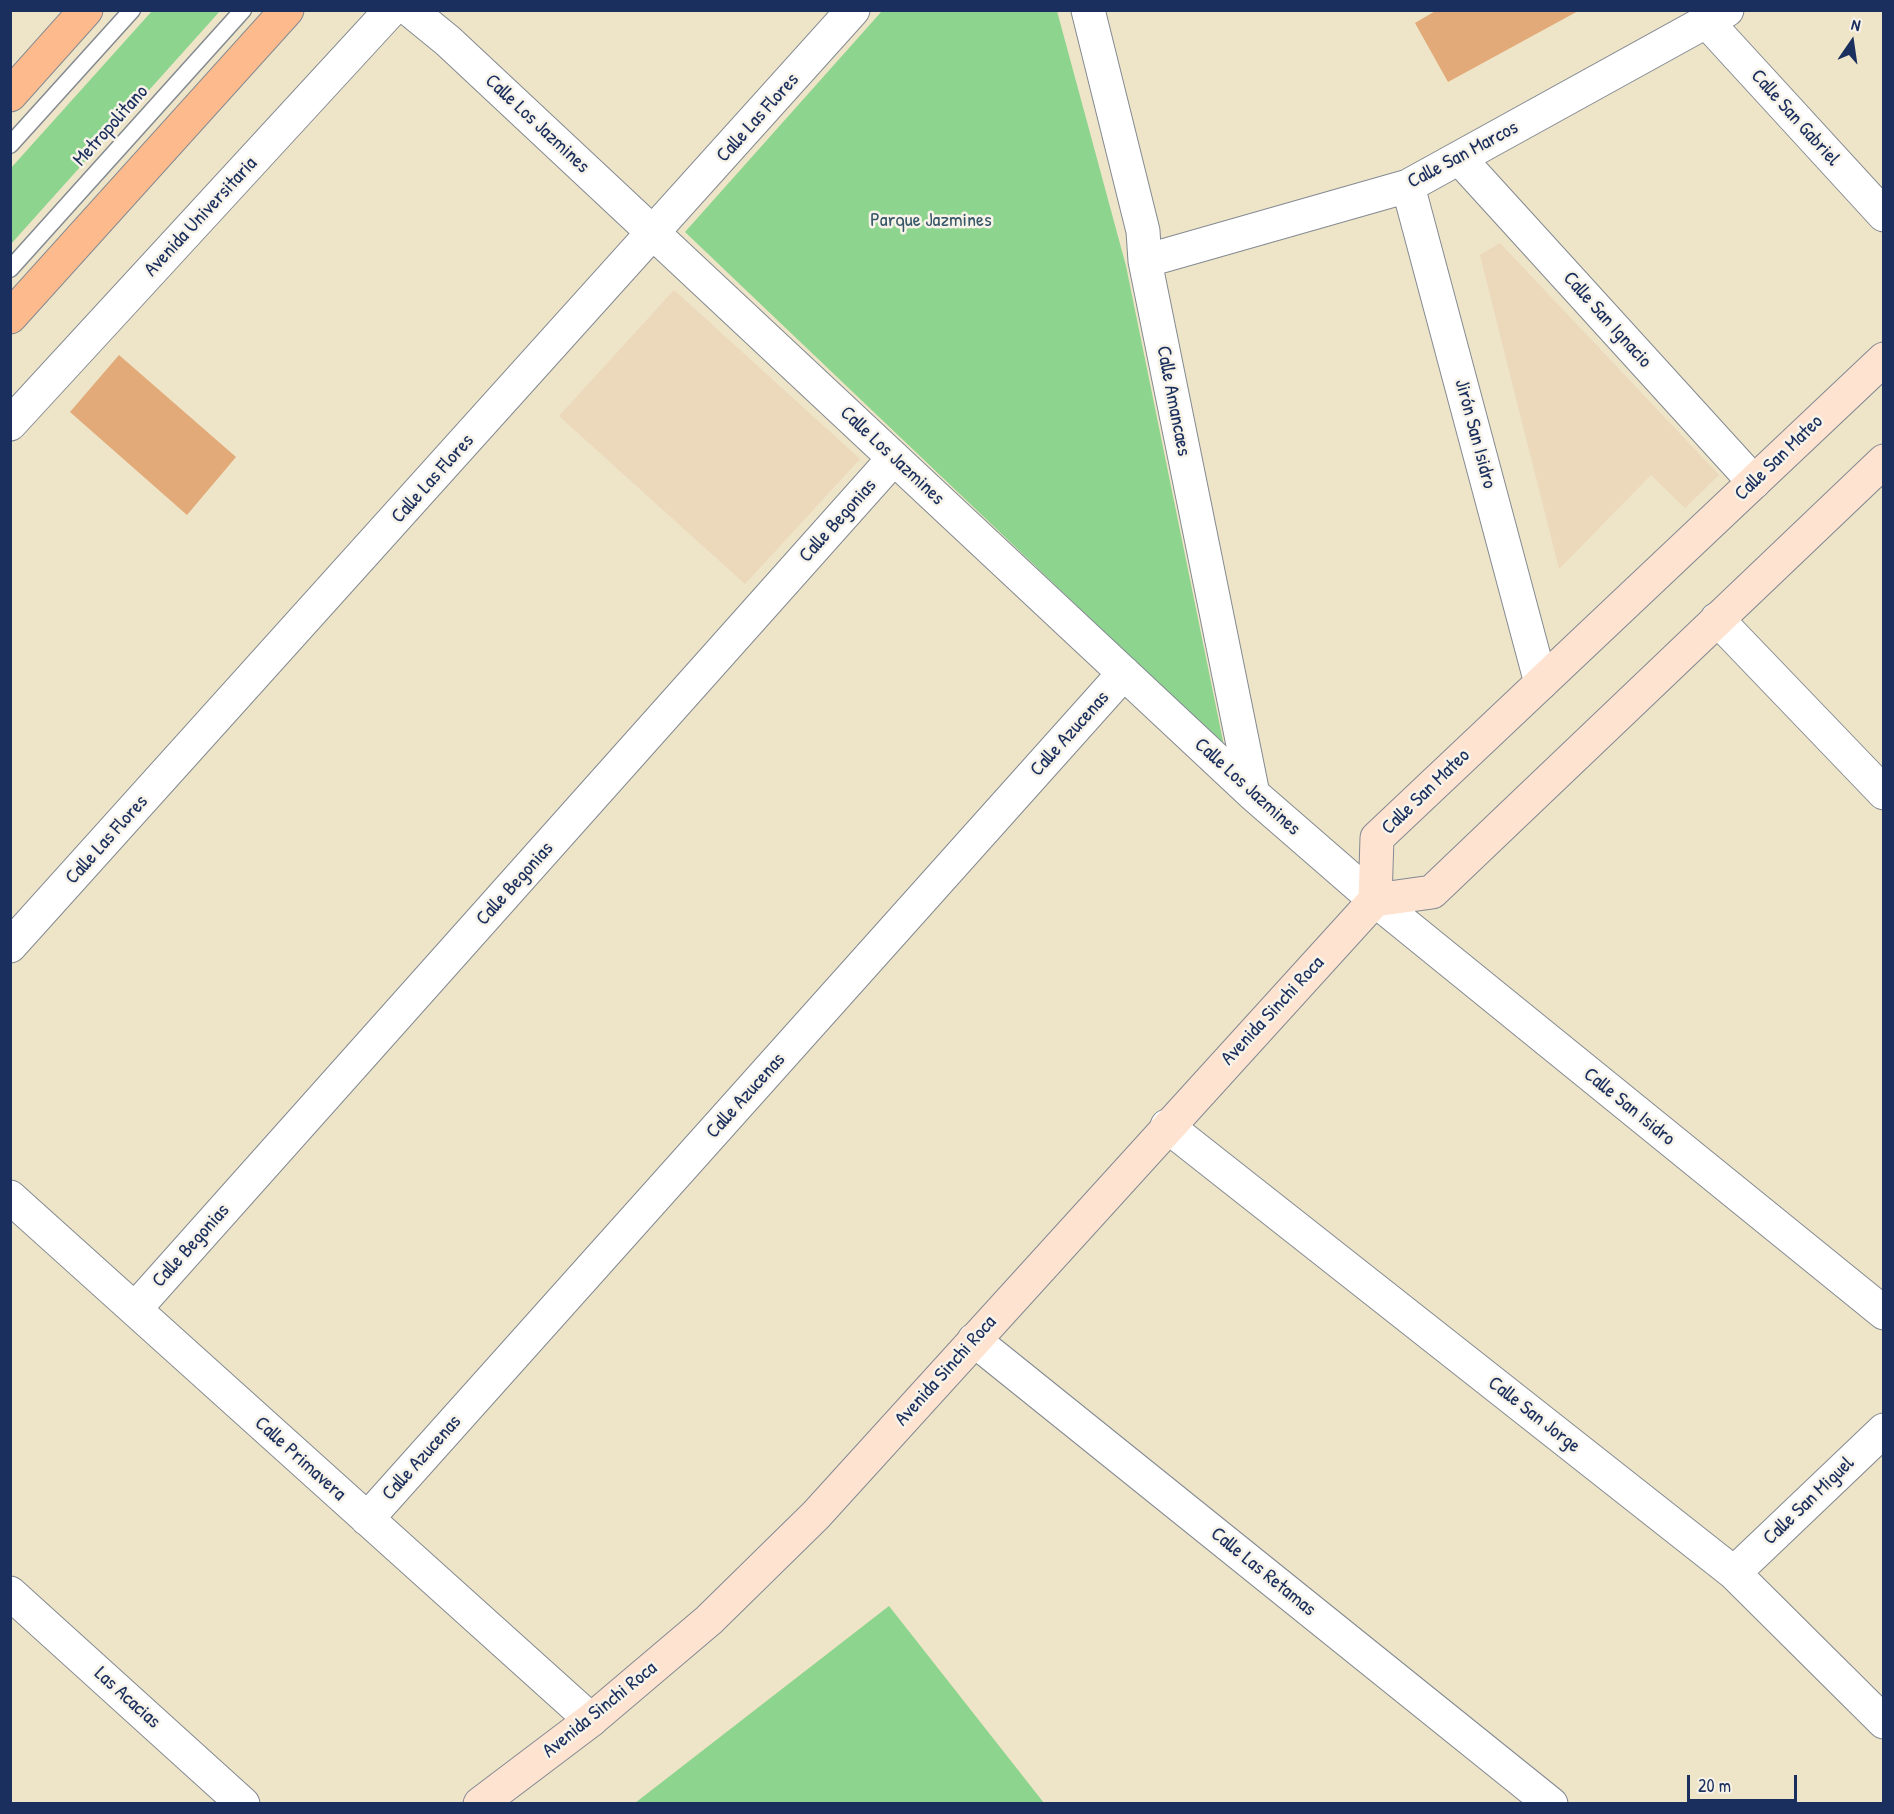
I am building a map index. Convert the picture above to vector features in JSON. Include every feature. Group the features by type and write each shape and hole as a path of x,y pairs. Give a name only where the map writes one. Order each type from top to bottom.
{"main road":[{"path":"10,95 86,10"},
{"path":"10,317 287,10"}],"street":[{"name":"Avenida Universitaria","path":"10,424 391,10"},
{"name":"Calle Los Jazmines","path":"410,10 448,41 1253,794 1376,900"},
{"name":"Calle Las Flores","path":"10,946 854,10"},
{"name":"Calle Amancaes","path":"1088,10 1143,231 1145,261 1253,794"},
{"name":"Calle San Marcos","path":"1145,261 1408,186 1717,16"},
{"name":"Calle San Gabriel","path":"1717,16 1884,215"},
{"name":"Calle San Ignacio","path":"1460,159 1754,482"},
{"name":"Jirón San Isidro","path":"1408,186 1541,683"},
{"name":"Calle San Mateo","path":"1376,900 1377,838 1884,359"},
{"name":"Calle Begonias","path":"135,1309 894,458"},
{"path":"1376,900 1432,892 1884,461"},
{"path":"1718,619 1884,793"},
{"name":"Calle Azucenas","path":"367,1519 1124,673"},
{"name":"Avenida Sinchi Roca","path":"480,1803 591,1720 710,1620 816,1515 1167,1126 1376,900"},
{"name":"Calle San Isidro","path":"1376,900 1884,1313"},
{"name":"Calle San Jorge","path":"1167,1126 1734,1573 1884,1722"},
{"name":"Calle Primavera","path":"10,1197 591,1720"},
{"name":"Calle Las Retamas","path":"974,1340 1551,1803"},
{"name":"Calle San Miguel","path":"1734,1573 1884,1430"},
{"name":"Las Acacias","path":"10,1593 243,1803"}],"lane":[{"path":"10,145 132,10"},
{"name":"Metropolitano","path":"10,269 243,10"}],"shaded area":[{"path":"1500,243 1719,475 1685,508 1651,475 1559,569 1480,255"},
{"path":"674,290 860,459 745,584 559,416"}],"green space":[{"path":"152,11 220,11 11,244 11,168"},
{"name":"Parque Jazmines","path":"882,11 1057,11 1126,266 1224,746 685,232"},
{"path":"889,1606 1044,1803 635,1803"}],"building":[{"path":"1437,10 1580,10 1448,82 1415,23"},
{"path":"119,355 236,457 187,515 70,412"}]}
